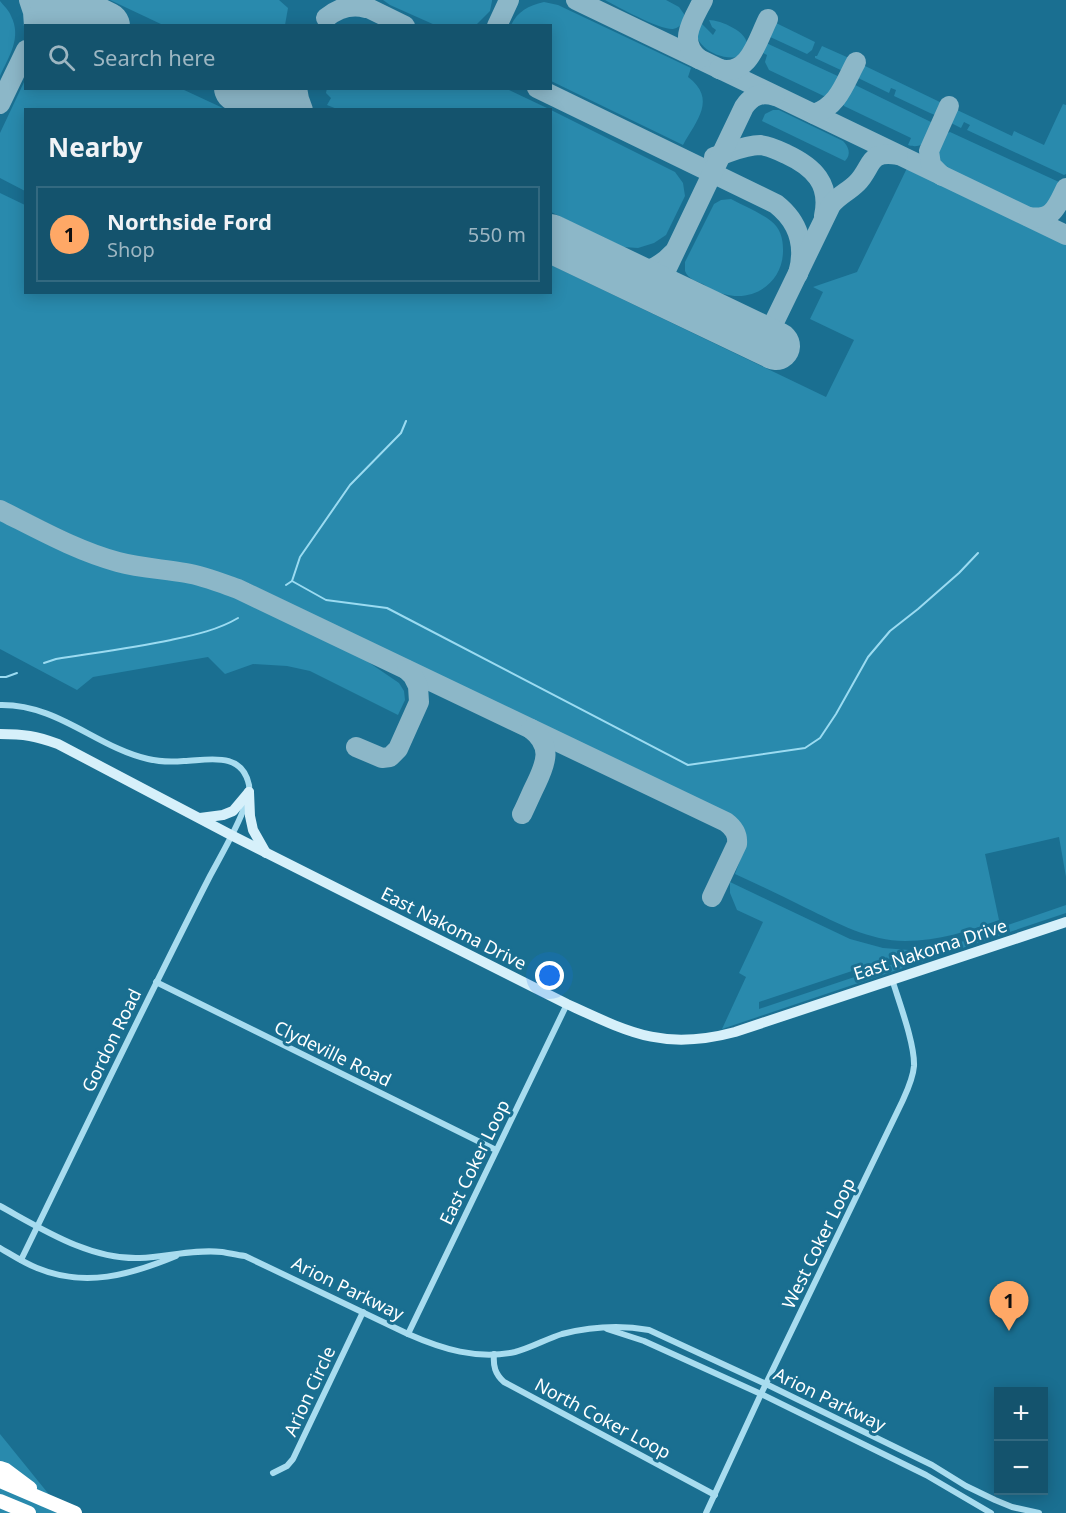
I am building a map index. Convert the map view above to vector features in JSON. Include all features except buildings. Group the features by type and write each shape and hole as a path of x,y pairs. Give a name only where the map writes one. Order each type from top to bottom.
{"highway":[{"path":"0,1468 51,1503"},
{"path":"0,1481 75,1513"},
{"path":"0,1503 28,1513"}],"main road":[{"name":"East Nakoma Drive","path":"0,734 39,737 58,744 231,835 567,1004 633,1033 667,1040 701,1039 735,1032 1066,922"},
{"path":"200,818 223,816 233,811 249,792"},
{"path":"249,792 253,830 267,853"}],"street":[{"path":"0,705 32,709 60,718 128,753 147,759 171,762 226,760 241,768 249,785 249,792"},
{"name":"Gordon Road","path":"21,1260 156,982 246,805 249,792"},
{"name":"West Coker Loop","path":"706,1513 909,1085 914,1067 913,1054 892,979"},
{"name":"Clydeville Road","path":"156,982 496,1150"},
{"name":"East Coker Loop","path":"408,1334 567,1004"},
{"name":"Arion Parkway","path":"0,1206 96,1253 139,1258 221,1252 244,1256 408,1334 435,1346 456,1351 494,1354 514,1352 575,1331 628,1326 649,1330 932,1465 966,1486 995,1500 1012,1507 1039,1513"},
{"name":"Arion Parkway","path":"0,1248 36,1268 58,1275 87,1278 110,1277 152,1266 184,1253"},
{"name":"Arion Circle","path":"273,1473 288,1466 293,1459 363,1312"},
{"name":"Arion Parkway","path":"603,1328 644,1341 761,1394 926,1475 990,1513"},
{"name":"North Coker Loop","path":"494,1354 493,1366 499,1378 504,1382 715,1495"},
{"path":"906,1465 911,1455"}],"shaded area":[{"path":"110,0 279,0 288,8 285,24 161,24"},
{"path":"383,0 492,0 490,11 477,24 433,24"},
{"path":"605,0 666,0 679,7 684,14 684,21 673,29 659,26"},
{"path":"0,1 14,24 15,39 0,76"},
{"path":"544,2 558,5 691,68 688,77 697,85 703,102 702,110 683,145 552,81 552,24 512,24 517,16 533,5"},
{"path":"709,20 727,25 744,36 747,47 743,54 725,57 705,48 699,41 697,32 701,23 713,35 716,30"},
{"path":"774,22 815,42 812,50 807,54 768,36"},
{"path":"764,42 842,78 833,95 828,98 769,70 765,62 767,55 759,51"},
{"path":"822,46 849,58 845,72 815,58"},
{"path":"863,65 944,104 940,113 935,115 930,113 894,96 896,90 891,88 889,93 854,76"},
{"path":"24,82 24,90 184,90 223,108 24,108 24,190 0,178 0,133"},
{"path":"851,83 933,123 934,126 927,139 918,146 908,145 911,138 844,106 843,99"},
{"path":"327,90 509,90 547,108 334,108 327,105 331,98 326,93"},
{"path":"1063,104 1066,105 1066,174 1064,175 967,130 970,125 964,122 961,128 949,122 955,109 1012,136 1014,131 1044,145"},
{"path":"552,110 675,172 683,183 685,196 666,235 654,243 638,248 623,247 552,212"},
{"path":"779,110 843,141 848,150 845,161 762,121 765,114"},
{"path":"950,132 1059,182 1061,186 1047,208 1032,211 946,170 938,161 937,151 942,137"},
{"path":"908,166 1066,242 1066,877 1059,837 985,854 999,920 965,931 918,941 905,941 866,935 842,925 735,874 743,851 744,838 739,824 733,817 248,583 180,563 123,556 93,545 0,500 0,193 24,205 24,294 552,294 552,265 826,397 854,340 810,319 823,292 813,287 857,272"},
{"path":"731,199 771,221 779,230 782,241 782,260 773,280 757,292 746,295 735,296 719,293 692,279 685,271 685,262 714,204 721,200"},
{"path":"0,519 81,558 122,573 205,585 236,597 355,653 399,683 404,691 405,700 398,715 310,671 287,666 253,664 225,674 208,657 93,677 77,690 0,649"},
{"path":"730,882 850,939 883,948 909,950 909,952 759,1002 759,1009 1066,905 1066,913 722,1029 746,977 739,973 763,922 737,910 730,893"},
{"path":"0,1434 64,1513 0,1513"}],"waterway":[{"path":"286,585 292,581 300,557 350,485 401,433 406,421"},
{"path":"292,581 326,600 387,608 688,765 805,748 820,738 868,657 890,631 959,573 978,553"},
{"path":"44,663 188,636 214,629 238,618"},
{"path":"0,677 17,673"}],"taxiway":[{"path":"29,0 34,24"},
{"path":"39,24 51,0"},
{"path":"352,0 401,24"},
{"path":"498,24 509,0"},
{"path":"576,0 1066,235"},
{"path":"699,59 692,52 688,38 689,30 703,0"},
{"path":"326,18 345,8 355,6 366,8"},
{"path":"46,24 62,17 94,19"},
{"path":"719,69 738,68 745,62 756,47 768,19"},
{"path":"0,104 24,54"},
{"path":"814,114 835,99 856,62"},
{"path":"251,90 262,90"},
{"path":"297,90 302,108"},
{"path":"541,90 776,204 790,219 799,235 801,254 798,274"},
{"path":"657,289 744,107 758,96 766,94 775,96"},
{"path":"942,176 931,165 929,151 949,106"},
{"path":"714,157 760,145 773,148 796,159 812,171 822,186 826,205 824,216"},
{"path":"765,341 831,205 857,183 876,157 888,154 898,155"},
{"path":"1029,217 1044,217 1053,211 1066,188"},
{"path":"608,266 628,272 641,272 658,265 673,253"},
{"path":"0,510 58,539 118,562 193,574 238,589 726,822 735,832 737,844 712,897"},
{"path":"356,747 382,758 390,757 398,749 419,702 418,686 407,670"},
{"path":"522,814 543,769 546,755 538,735 531,729"}],"runway":[{"path":"53,0 102,24"},
{"path":"242,90 278,108"},
{"path":"552,239 776,346"}],"place":[{"name":"Northside Ford","path":"1009,1331"}]}
